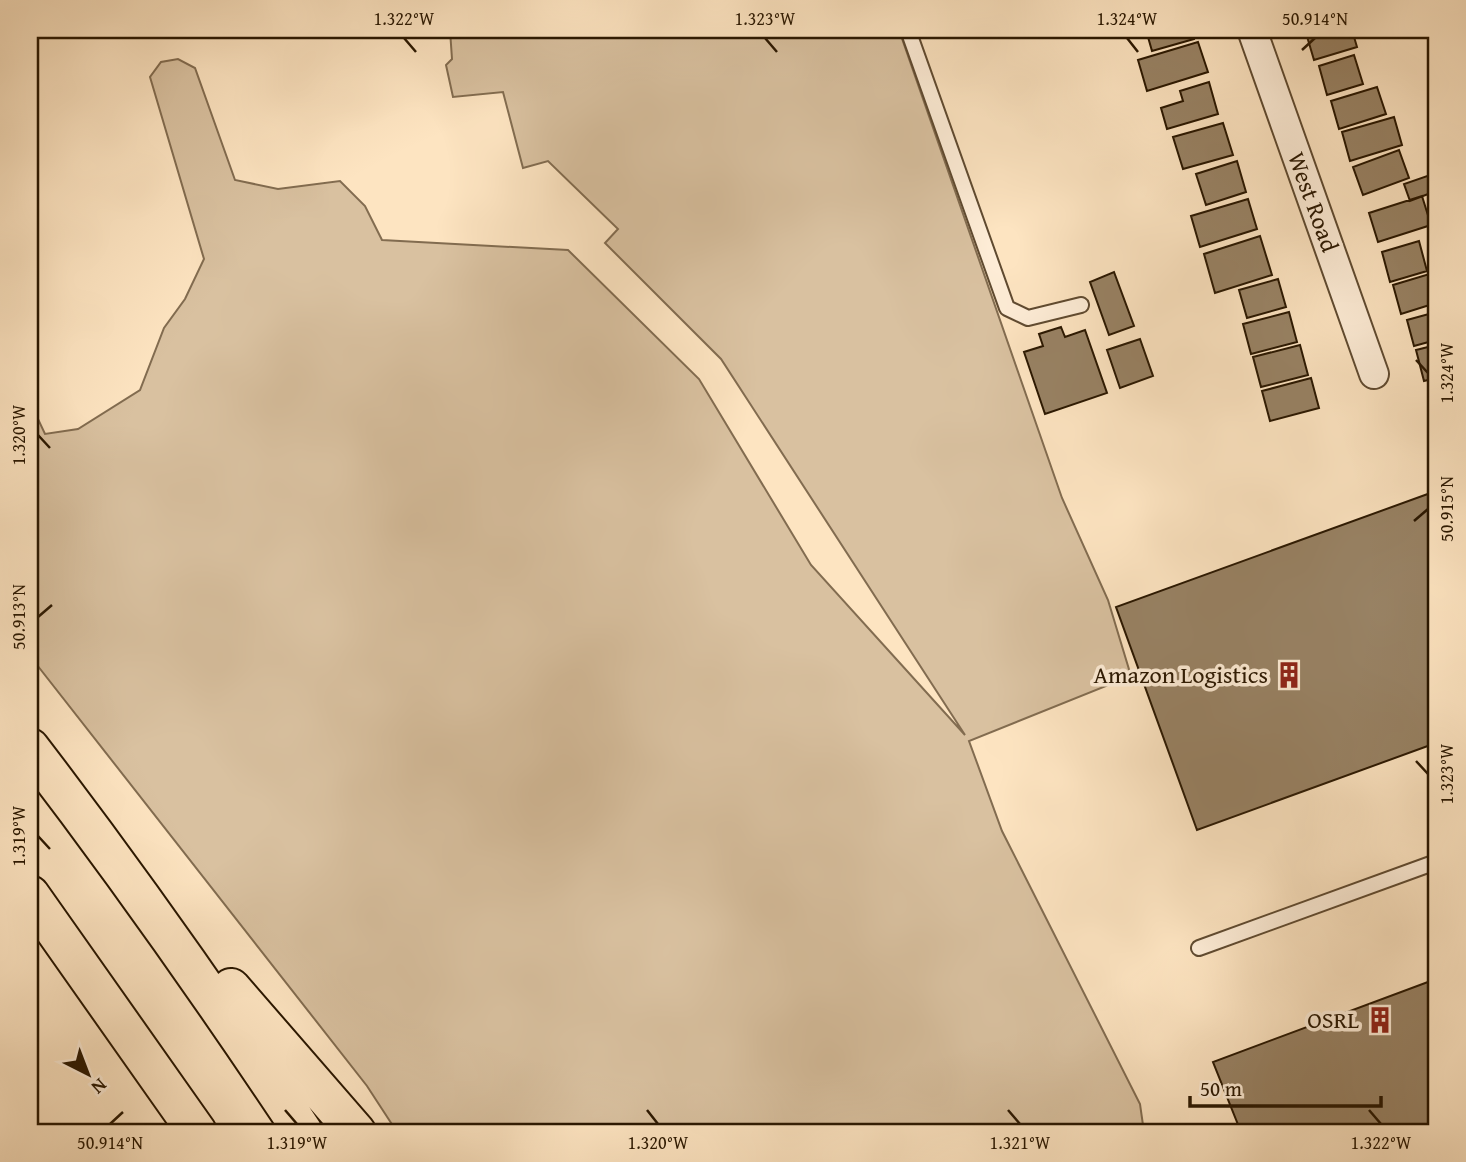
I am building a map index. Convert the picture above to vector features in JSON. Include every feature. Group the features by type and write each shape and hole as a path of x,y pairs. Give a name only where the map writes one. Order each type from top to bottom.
{"highway":[{"path":"30,748 90,826 235,1030 303,1132"},
{"path":"90,826 356,1132"},
{"path":"30,895 197,1132"},
{"path":"65,944 164,1132"}],"street":[{"name":"West Road","path":"1252,30 1374,374"}],"lane":[{"path":"908,30 1007,308 1028,318 1081,305"},
{"path":"1199,948 1436,862"}],"shaded area":[{"path":"450,30 899,30 1062,498 1108,600 1131,676 969,741 1002,831 1140,1104 1144,1132 397,1132 367,1086 30,656 30,402 45,434 78,429 140,390 164,328 185,299 204,259 150,77 161,62 178,59 195,68 235,180 278,189 340,181 365,206 382,240 568,250 699,379 811,565 965,735 721,359 605,243 618,229 548,161 523,168 503,92 453,97 446,65 452,59"}],"building":[{"path":"1146,30 1192,30 1194,39 1152,51"},
{"path":"1317,30 1352,30 1357,47 1314,60 1306,33"},
{"path":"1198,42 1208,72 1147,91 1138,60"},
{"path":"1354,55 1363,84 1327,95 1319,66"},
{"path":"1209,82 1218,114 1167,129 1161,108 1183,101 1180,91"},
{"path":"1377,87 1386,114 1339,129 1331,101"},
{"path":"1394,117 1402,145 1350,161 1342,132"},
{"path":"1223,123 1233,155 1183,169 1173,137"},
{"path":"1399,150 1409,178 1363,195 1353,167"},
{"path":"1237,161 1246,192 1206,205 1196,174"},
{"path":"1433,174 1436,191 1410,201 1404,184"},
{"path":"1422,196 1431,225 1378,242 1369,213"},
{"path":"1248,199 1257,229 1200,247 1191,216"},
{"path":"1260,236 1272,275 1215,293 1204,254"},
{"path":"1419,241 1427,271 1390,282 1382,252"},
{"path":"1114,272 1134,326 1109,335 1090,282"},
{"path":"1436,272 1436,303 1401,314 1393,285"},
{"path":"1278,279 1286,307 1247,318 1239,290"},
{"path":"1289,312 1297,342 1251,354 1243,324"},
{"path":"1436,312 1436,340 1414,346 1407,320"},
{"path":"1061,327 1065,337 1085,330 1107,393 1045,414 1024,352 1043,346 1039,334"},
{"path":"1140,339 1153,376 1120,388 1107,350"},
{"path":"1300,345 1308,375 1261,387 1253,357"},
{"path":"1436,345 1436,378 1424,381 1416,350"},
{"path":"1311,378 1319,408 1270,421 1262,391"},
{"name":"Amazon Logistics","path":"1436,491 1436,743 1197,830 1116,607"},
{"name":"OSRL","path":"1436,979 1436,1132 1241,1132 1213,1062"}],"place":[{"name":"Amazon Logistics","path":"1289,675"},
{"name":"OSRL","path":"1380,1020"}]}
